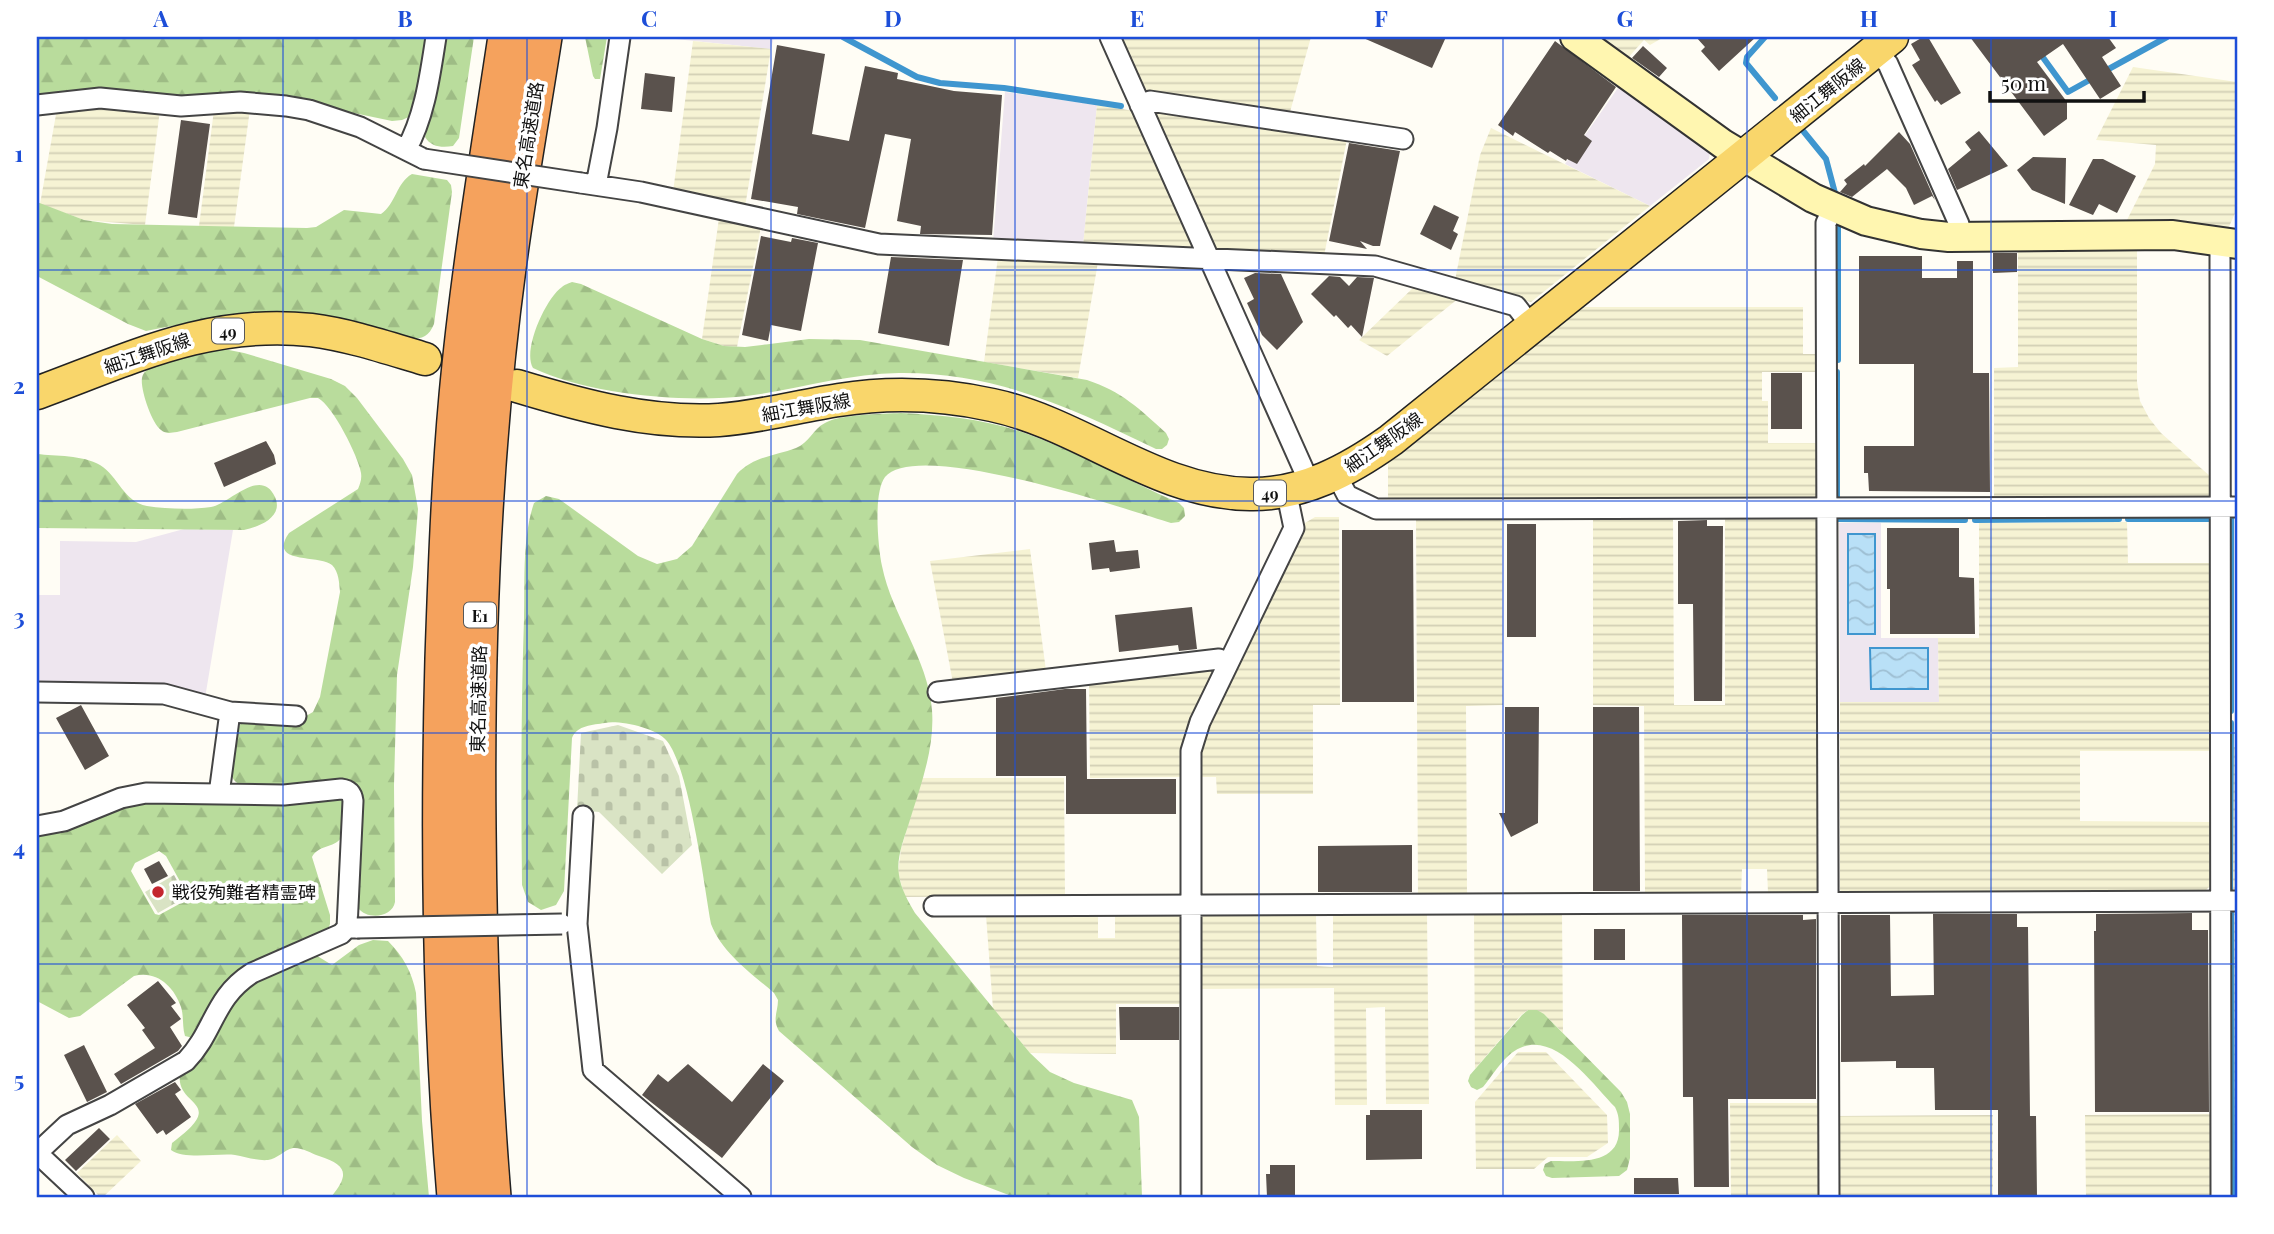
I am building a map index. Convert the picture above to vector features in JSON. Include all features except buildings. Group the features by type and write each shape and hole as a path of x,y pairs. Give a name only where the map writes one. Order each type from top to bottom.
{"highway":[{"name":"東名高速道路","path":"456,1197 442,947 440,785 447,567 458,397 473,265 507,37"},
{"name":"東名高速道路","path":"492,1197 485,1115 478,946 476,732 481,568 493,398 507,269 543,37"}],"main road":[{"name":"細江舞阪線","path":"517,386 597,409 687,420 747,417 869,396 964,399 1015,411 1055,425 1166,477 1202,489 1254,494 1310,483 1391,440 1884,43"},
{"name":"細江舞阪線","path":"37,393 174,342 256,328 312,331 358,340 425,359"}],"street":[{"path":"406,150 416,132 436,37"},
{"path":"588,184 607,128 620,37"},
{"path":"1110,37 1310,483 1294,528 1200,722 1191,751 1191,1197"},
{"path":"1575,37 1744,157 1833,208 1893,229 1959,236 2173,235 2230,242"},
{"path":"1884,43 1888,64 1959,224 1959,236"},
{"path":"37,105 100,98 181,106 240,102 286,106 331,117 376,134 424,159 641,192 879,244 1375,266 1516,306 1532,327"},
{"path":"1140,105 1150,101 1403,139"},
{"path":"1829,1197 1826,223 1833,208"},
{"path":"2221,1197 2228,901 2229,507 2220,255 2230,242"},
{"path":"1310,483 1347,495 1376,509 2229,507"},
{"path":"938,692 1219,659 1228,663"},
{"path":"37,692 164,694 230,712 296,716"},
{"path":"219,794 230,712"},
{"path":"37,825 64,821 137,794 296,794 348,790 352,795 352,928"},
{"path":"583,816 570,924 593,1070 741,1197"},
{"path":"934,906 2228,901"},
{"path":"84,1197 37,1153 67,1125 110,1105 186,1061 194,1052 220,1004 240,981 252,973 352,928 570,924"}],"shaded area":[{"path":"656,37 774,37 771,49"},
{"path":"1118,37 1311,37 1290,112 1149,92 1139,84"},
{"path":"1595,37 1664,37 1650,45 1644,40 1626,60"},
{"path":"693,41 771,49 745,207 673,192"},
{"path":"2133,67 2237,82 2237,209 2227,231 2125,224 2155,164 2156,145 2096,140"},
{"path":"1620,85 1710,150 1709,159 1650,206 1565,164"},
{"path":"1005,92 1097,105 1083,246 993,242"},
{"path":"88,105 160,110 145,225 84,220 40,204 57,109"},
{"path":"1097,105 1134,111 1195,244 1191,250 1083,246"},
{"path":"250,109 234,227 199,226 214,110"},
{"path":"1158,111 1347,139 1324,256 1222,251 1212,245 1154,117"},
{"path":"1491,128 1650,206 1531,302 1455,280 1480,155"},
{"path":"719,218 761,227 737,347 702,339"},
{"path":"2137,248 2137,382 2140,401 2161,433 2211,477 2211,493 2205,499 1994,500 1994,368 2018,367 2018,250"},
{"path":"998,257 1098,262 1078,378 984,362"},
{"path":"1416,285 1459,298 1387,356 1359,340"},
{"path":"1579,307 1803,307 1803,354 1818,354 1818,372 1762,372 1762,401 1768,401 1768,443 1819,443 1819,494 1813,500 1388,501 1388,462"},
{"path":"1813,515 1819,522 1820,887 1814,893 1768,893 1767,869 1742,869 1741,894 1645,894 1644,706 1593,705 1593,516 1673,516 1674,705 1725,705 1725,516"},
{"path":"1502,516 1503,705 1466,706 1467,895 1418,895 1416,517"},
{"path":"1315,517 1339,517 1340,705 1313,705 1313,794 1217,794 1216,777 1198,777 1199,752 1207,725 1305,523"},
{"path":"2127,522 2128,563 2211,563 2211,751 2080,751 2080,821 2210,822 2210,886 2204,892 1843,893 1840,890 1840,702 1939,702 1938,638 1979,638 1979,523"},
{"path":"1839,523 1881,523 1881,638 1938,638 1939,702 1840,702"},
{"path":"184,529 233,530 205,698 37,686 37,595 60,595 60,541 136,542"},
{"path":"1030,549 1046,671 953,683 930,561"},
{"path":"1211,667 1215,673 1182,777 1090,778 1089,682"},
{"path":"2232,747 2237,747 2237,892 2232,892"},
{"path":"922,778 1064,778 1065,896 905,897 898,873 901,849"},
{"path":"2232,910 2237,910 2237,1184 2233,1184"},
{"path":"1427,913 1429,1104 1386,1104 1385,1007 1366,1008 1367,1105 1335,1105 1334,988 1199,989 1199,921 1205,914 1316,914 1317,966 1333,967 1333,914"},
{"path":"1474,913 1562,913 1563,1033 1544,1014 1528,1010 1475,1069"},
{"path":"1178,914 1184,920 1183,1004 1116,1004 1116,1054 1030,1053 993,1009 986,915 1098,915 1098,938 1115,938 1115,915"},
{"path":"1518,1052 1546,1052 1607,1115 1608,1143 1587,1157 1548,1157 1534,1169 1476,1169 1475,1102"},
{"path":"1730,1103 1821,1103 1821,1197 1731,1197"},
{"path":"2212,1114 2212,1197 2086,1197 2085,1115"},
{"path":"1993,1115 1993,1197 1836,1197 1836,1116"},
{"path":"117,1135 141,1161 100,1197 77,1173"}],"green space":[{"path":"37,37 430,37 411,116 392,121 287,99 37,99"},
{"path":"446,37 474,37 459,138 453,146 445,147 434,145 425,137"},
{"path":"585,37 607,37 600,79 593,76"},
{"path":"412,174 447,180 452,192 434,324 428,334 422,337 410,339 314,315 285,313 227,315 146,331 37,276 37,202 84,220 112,224 307,228 316,227 344,210 381,214"},
{"path":"572,282 724,346 745,347 809,339 860,340 1087,380 1130,402 1166,433 1169,439 1162,449 1156,449 1032,395 968,379 934,374 860,376 722,398 638,395 581,385 533,368 530,360 533,337 543,313 556,293"},
{"path":"224,349 331,379 345,386 403,459 412,475 418,509 413,567 397,675 395,902 389,911 379,916 367,914 358,908 361,801 306,786 245,786 236,782 232,776 232,747 243,721 299,720 313,712 320,697 340,592 338,578 332,565 290,554 285,550 284,543 289,533 358,489 361,475 344,432 331,411 318,398 177,432 166,433 161,430 154,421 145,398 142,378 145,372 153,366 204,350"},
{"path":"901,413 962,418 1022,432 1082,457 1179,503 1184,508 1185,516 1179,522 1171,523 1023,480 937,466 905,467 885,477 878,507 882,566 893,602 924,673 932,710 929,753 900,855 898,869 903,890 915,913 1030,1053 1050,1072 1074,1083 1132,1100 1139,1117 1142,1197 1014,1197 964,1178 937,1165 912,1147 779,1031 776,1019 778,1000 774,993 730,953 711,924 682,774 666,740 654,732 611,722 586,726 574,734 564,891 556,905 541,910 528,902 522,885 525,560 534,503 546,496 559,499 638,556 657,564 677,559 692,546 737,474 750,463 800,446 821,426 832,420"},
{"path":"37,454 77,458 100,465 132,499 147,506 179,509 211,507 244,489 262,485 269,488 275,497 276,510 263,524 244,530 37,528"},
{"path":"618,725 663,741 679,776 692,845 662,874 599,812 577,810 581,733"},
{"path":"340,798 344,803 343,835 334,844 318,850 312,857 330,915 327,932 250,968 193,1038 185,1036 182,1010 174,992 163,981 150,975 134,976 80,1016 69,1018 37,1001 37,833 138,802","holes":["159,851 166,856 188,896 183,902 159,915 155,914 131,871 135,863"]},
{"path":"174,875 186,897 158,913 145,892"},
{"path":"373,940 388,941 398,953 409,971 416,993 422,1121 429,1197 331,1197 341,1182 343,1171 328,1159 299,1148 290,1149 268,1160 235,1155 184,1155 171,1150 172,1143 189,1129 197,1119 199,1111 185,1093 180,1074 244,986 314,954 332,965 359,945"},
{"path":"1528,1010 1537,1010 1544,1014 1621,1092 1627,1102 1630,1114 1630,1158 1627,1170 1619,1176 1552,1178 1546,1176 1543,1170 1545,1164 1551,1161 1584,1161 1605,1155 1617,1141 1619,1129 1615,1107 1585,1074 1560,1053 1534,1045 1520,1048 1504,1060 1483,1087 1477,1090 1471,1087 1468,1081 1470,1075"}],"water":[{"path":"1848,534 1875,534 1875,634 1848,634"},
{"path":"1870,648 1928,648 1928,689 1871,689"}],"waterway":[{"path":"843,37 917,77 940,83 1004,88 1121,106"},
{"path":"1765,37 1747,57 1746,63 1775,98"},
{"path":"2105,71 2167,37"},
{"path":"2039,52 2068,92 2095,77"},
{"path":"1804,132 1826,159 1835,193"},
{"path":"1838,360 1840,219"},
{"path":"1837,372 1837,497"},
{"path":"1837,519 1965,520"},
{"path":"1975,520 2119,519"},
{"path":"2128,519 2209,519"},
{"path":"2231,519 2231,711"},
{"path":"2230,892 2231,723"},
{"path":"2231,910 2232,1197"}],"place":[{"name":"戦役殉難者精霊碑","path":"158,892"}]}
